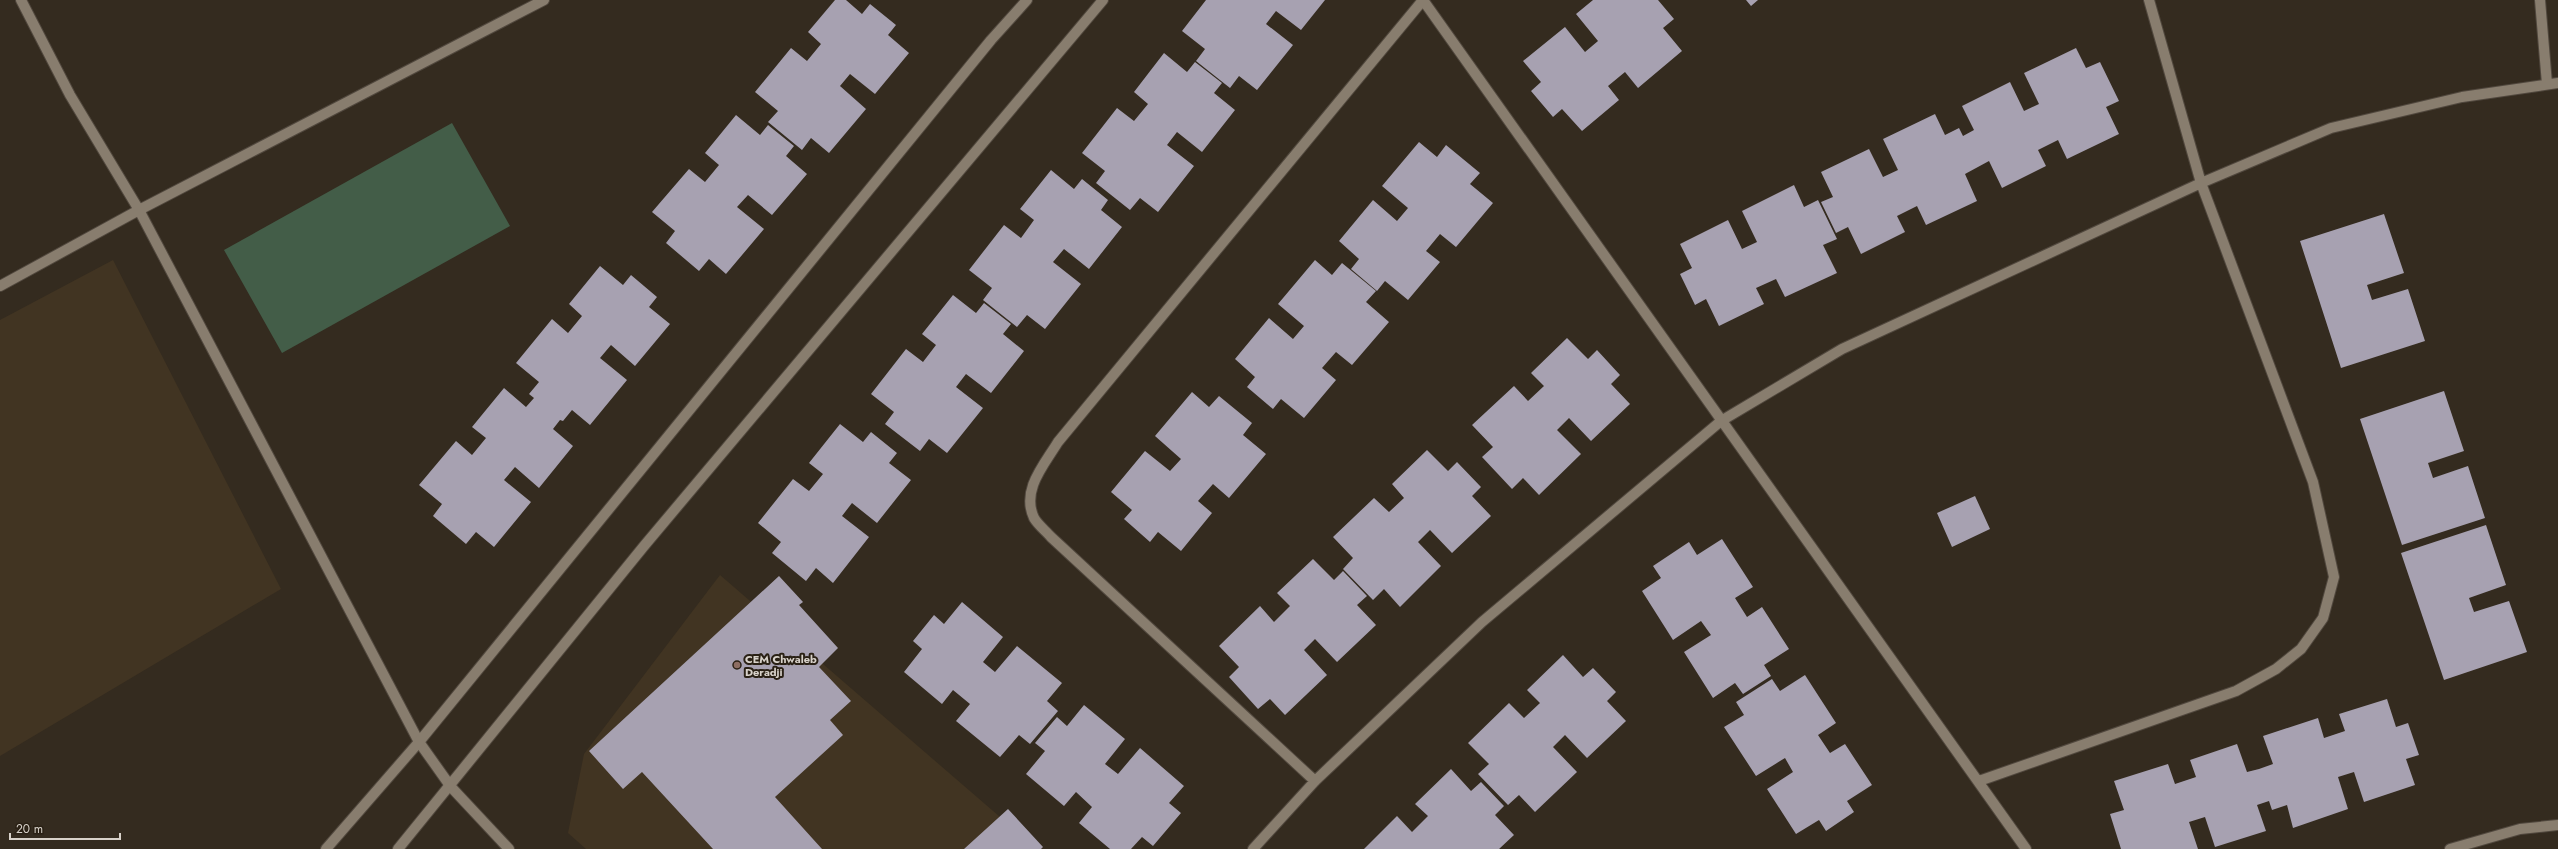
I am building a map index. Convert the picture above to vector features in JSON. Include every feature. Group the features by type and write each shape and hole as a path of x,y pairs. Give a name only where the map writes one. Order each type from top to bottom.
{"street":[{"path":"21,0 70,95 139,210 419,742 451,787 509,849"},
{"path":"0,286 139,210 544,0"},
{"path":"326,849 419,742 991,40 1027,0"},
{"path":"398,849 451,787 644,546 1103,0"},
{"path":"1315,781 1051,537 1034,519 1029,495 1035,479 1058,442 1423,0 2026,849"},
{"path":"1979,781 2236,691 2276,669 2301,649 2323,618 2334,577 2313,482 2201,183 2149,0"},
{"path":"2540,0 2548,84"},
{"path":"1252,849 1315,781 1482,622 1721,421 1842,349 2201,183 2331,128 2462,96 2558,83"},
{"path":"2450,849 2520,830 2558,825"}],"shaded area":[{"path":"113,260 281,589 0,756 0,320"},
{"name":"CEM Chwaleb Deradji","path":"720,575 1037,849 586,849 568,833 584,754"}],"green space":[{"path":"452,123 510,226 282,353 224,250"}],"building":[{"path":"835,0 846,0 862,14 870,4 896,25 888,35 909,53 875,94 850,74 840,86 866,109 829,153 811,138 802,150 768,122 778,111 755,92 791,48 807,61 821,44 808,32"},
{"path":"1206,0 1325,0 1301,30 1276,11 1266,24 1293,45 1257,90 1239,76 1230,88 1196,61 1205,49 1182,31"},
{"path":"1593,0 1658,0 1674,19 1663,28 1682,51 1638,88 1625,72 1608,86 1619,100 1582,131 1562,109 1553,117 1531,91 1541,82 1523,61 1565,27 1585,52 1598,41 1576,14"},
{"path":"1746,0 1758,0 1751,6"},
{"path":"2076,48 2086,68 2100,62 2119,101 2106,107 2119,134 2067,159 2058,140 2038,150 2046,166 2002,188 1989,161 1965,174 1977,201 1926,225 1917,206 1897,216 1905,232 1861,254 1848,227 1836,233 1821,202 1833,197 1821,172 1869,149 1883,177 1898,170 1883,139 1935,114 1945,135 1959,128 1963,136 1974,130 1962,106 2010,82 2024,111 2039,104 2024,73"},
{"path":"1164,53 1187,72 1195,62 1222,83 1214,93 1235,110 1202,152 1177,132 1167,145 1194,166 1158,212 1140,198 1130,210 1096,183 1105,171 1082,153 1117,108 1134,121 1148,104 1134,92"},
{"path":"736,115 760,135 768,125 794,146 786,156 807,174 772,215 748,195 737,207 764,229 726,274 709,259 699,271 666,243 675,231 652,212 689,169 705,182 719,165 705,153"},
{"path":"1419,142 1437,157 1446,145 1480,173 1470,184 1493,203 1456,247 1440,234 1426,251 1440,262 1408,300 1385,281 1377,291 1351,269 1359,259 1339,241 1373,200 1397,221 1408,208 1382,186"},
{"path":"1051,170 1074,189 1082,179 1108,200 1101,210 1122,227 1089,269 1064,249 1053,262 1081,284 1045,329 1027,315 1017,327 983,300 992,288 969,270 1004,225 1021,238 1034,220 1020,209"},
{"path":"1794,185 1804,207 1818,200 1837,239 1823,245 1837,273 1785,297 1776,279 1756,288 1764,304 1719,326 1706,299 1695,305 1680,274 1692,268 1680,244 1728,220 1742,249 1757,242 1742,211"},
{"path":"2384,214 2404,273 2367,285 2372,300 2408,289 2425,341 2341,368 2300,241"},
{"path":"1315,260 1332,275 1342,263 1376,291 1366,302 1389,322 1352,365 1336,352 1322,368 1336,380 1304,418 1281,399 1273,409 1247,387 1255,377 1235,359 1269,318 1293,339 1304,326 1278,304"},
{"path":"600,266 623,285 631,275 657,297 649,307 670,324 635,366 611,345 600,358 627,380 590,425 572,410 563,421 560,420 553,429 573,446 539,488 515,467 504,480 531,502 494,547 476,532 466,544 433,516 442,504 419,485 456,441 472,455 486,438 472,427 504,388 526,407 534,398 529,394 539,382 516,363 552,319 568,333 582,316 569,304"},
{"path":"953,295 976,313 984,303 1011,324 1003,334 1024,351 991,393 966,374 956,387 983,408 947,453 929,439 920,451 885,424 894,412 871,394 906,349 923,362 936,345 922,334"},
{"path":"1567,338 1588,359 1597,350 1620,375 1611,384 1630,404 1591,441 1569,418 1557,430 1581,454 1539,495 1523,478 1512,489 1482,457 1493,447 1472,425 1514,386 1528,401 1544,386 1531,373"},
{"path":"2444,391 2464,451 2428,463 2433,478 2468,466 2485,518 2402,545 2360,419"},
{"path":"1192,392 1209,407 1219,396 1252,423 1243,435 1266,454 1229,498 1213,484 1198,501 1212,513 1181,551 1158,532 1150,542 1124,519 1132,510 1111,492 1145,451 1170,471 1181,459 1155,436"},
{"path":"840,424 863,442 871,432 897,453 889,463 911,480 877,523 852,503 842,516 869,537 833,583 816,568 806,581 772,553 781,542 758,523 793,479 809,491 823,474 809,463"},
{"path":"1427,450 1448,471 1457,462 1481,487 1472,496 1491,516 1452,553 1430,530 1418,542 1441,566 1400,607 1384,589 1373,600 1343,569 1353,558 1333,537 1374,498 1389,512 1404,498 1392,484"},
{"path":"1975,496 1990,529 1952,547 1937,513"},
{"path":"2486,525 2506,585 2469,598 2474,612 2509,601 2527,652 2444,680 2401,553"},
{"path":"1722,539 1753,587 1735,598 1747,617 1762,607 1789,649 1764,665 1771,676 1743,694 1735,683 1713,698 1684,652 1711,635 1701,621 1673,640 1642,591 1661,578 1653,566 1689,542 1697,555"},
{"path":"1313,559 1334,580 1343,571 1367,596 1357,605 1376,625 1337,662 1315,639 1304,650 1327,675 1285,715 1270,699 1258,709 1229,677 1239,667 1219,646 1260,606 1274,622 1290,606 1277,593"},
{"path":"779,576 803,602 799,605 838,648 819,667 851,701 830,720 843,735 775,797 822,849 713,849 642,772 623,789 589,751"},
{"path":"962,602 1003,637 983,662 995,672 1017,646 1062,683 1047,701 1058,711 1030,744 1019,735 1000,757 956,721 970,704 953,690 942,704 904,672 922,649 913,641 934,615 944,624"},
{"path":"1563,655 1583,677 1593,668 1616,692 1607,701 1626,721 1587,758 1565,735 1553,747 1577,772 1535,812 1519,795 1508,805 1478,774 1489,764 1468,743 1509,703 1524,718 1540,703 1527,690"},
{"path":"1805,675 1836,723 1818,735 1830,753 1845,744 1872,785 1847,801 1854,812 1826,831 1819,820 1796,834 1767,789 1793,772 1785,758 1756,776 1724,727 1744,715 1736,702 1772,679 1780,691"},
{"path":"2387,699 2396,727 2408,723 2419,755 2406,759 2415,785 2364,802 2354,772 2338,777 2348,809 2293,828 2287,805 2272,810 2269,801 2257,805 2266,831 2215,847 2205,817 2189,822 2198,849 2121,849 2110,814 2124,810 2114,781 2168,764 2175,784 2196,777 2190,760 2237,744 2247,772 2259,769 2273,764 2263,736 2318,718 2324,738 2345,731 2339,714"},
{"path":"1084,705 1125,739 1105,764 1118,774 1140,748 1184,786 1169,803 1181,813 1153,846 1142,837 1131,849 1110,849 1079,823 1092,807 1076,792 1064,806 1026,774 1045,751 1035,743 1057,717 1067,726"},
{"path":"1451,769 1471,791 1481,782 1504,806 1495,815 1514,835 1499,849 1364,849 1397,816 1412,832 1428,816 1415,804"},
{"path":"1008,809 1043,847 1041,849 964,849"}],"place":[{"name":"CEM Chwaleb Deradji","path":"737,665"}]}
